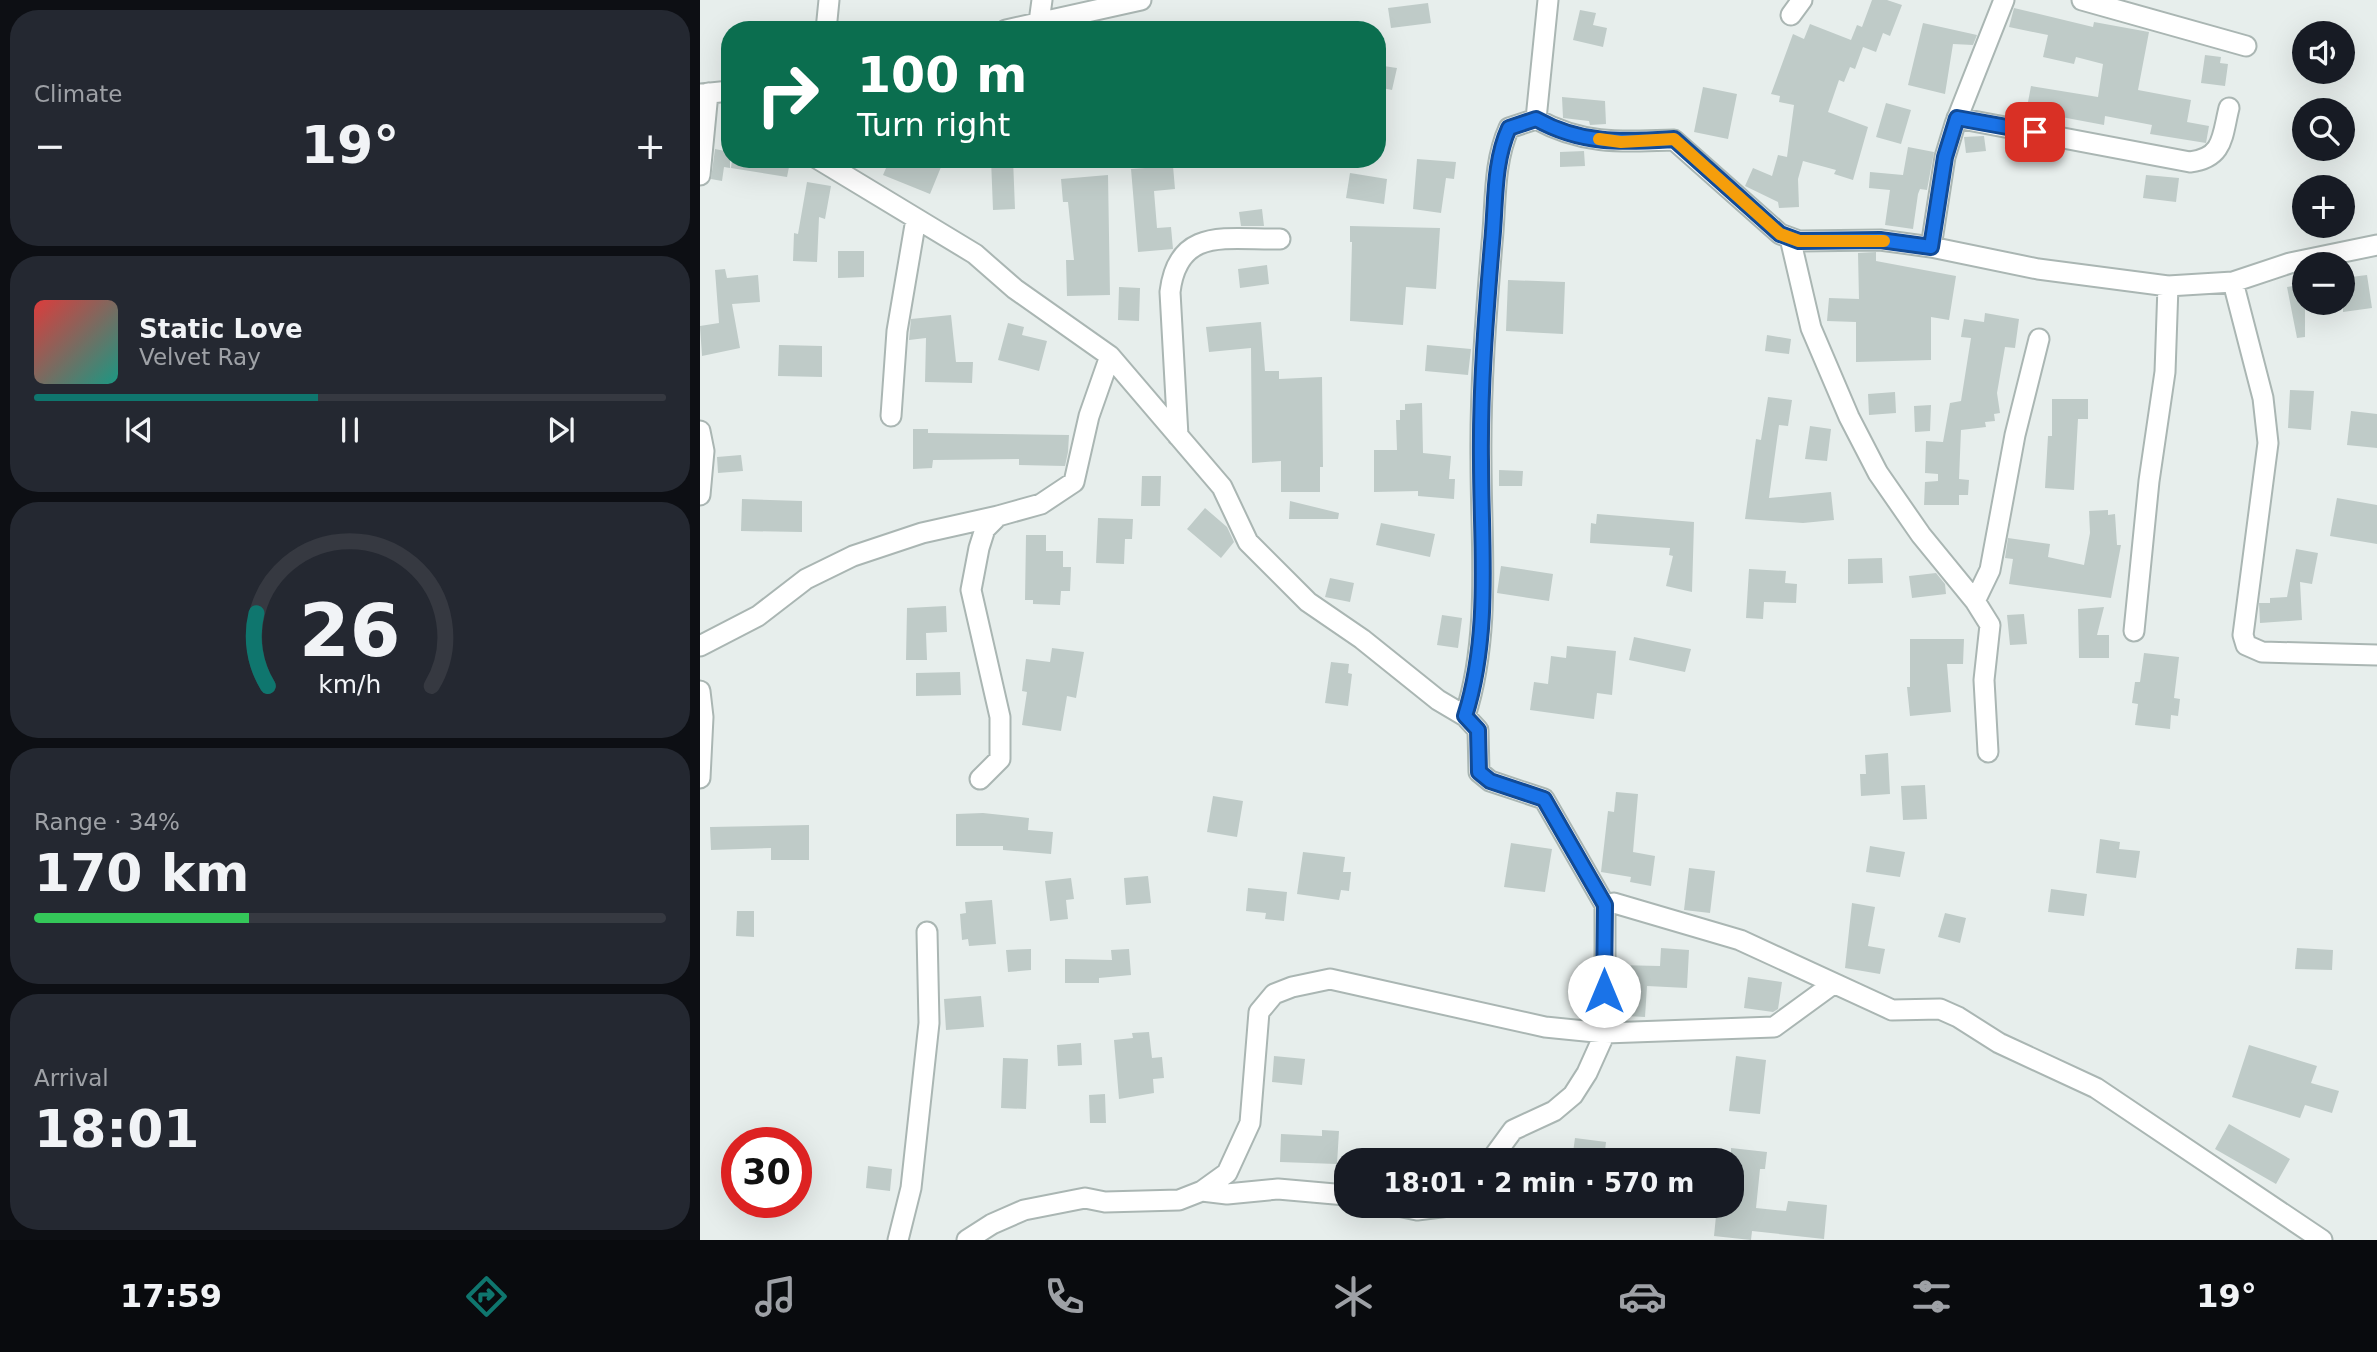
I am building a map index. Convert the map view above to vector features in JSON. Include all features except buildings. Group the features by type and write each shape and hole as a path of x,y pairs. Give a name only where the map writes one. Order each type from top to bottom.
{"street":[{"path":"827,21 829,0"},
{"path":"1039,21 1042,0"},
{"path":"1043,21 1105,4 1141,0"},
{"path":"1536,119 1548,0"},
{"path":"1931,247 1945,157 1957,118 2004,0"},
{"path":"2082,0 2246,46"},
{"path":"700,175 704,93 721,103"},
{"path":"1957,118 2190,162 2206,160 2219,149 2229,108"},
{"path":"1465,716 1474,687 1479,655 1484,526 1480,463 1499,150 1509,128 1536,119 1563,134 1621,142 1674,139 1780,234 1799,241 1880,240 2038,268 2168,286 2233,282 2290,262 2377,245"},
{"path":"833,168 975,254 1015,289 1110,356 1222,487 1248,542 1308,602 1362,639 1438,700 1465,716 1478,730 1479,772 1490,781 1544,799 1605,905 1605,1032 1573,1095 1554,1111 1513,1130 1500,1148"},
{"path":"891,416 897,331 916,219"},
{"path":"1790,238 1811,328 1849,417 1885,484 1921,536 1975,601 1990,625 1984,680 1988,752"},
{"path":"1178,436 1170,292 1173,269 1182,253 1203,241 1280,239"},
{"path":"2233,282 2263,398 2267,443 2243,635 2246,645 2262,652 2377,655"},
{"path":"2134,631 2148,481 2165,372 2168,286"},
{"path":"1975,601 1990,570 2015,435 2039,339"},
{"path":"700,646 758,616 806,579 853,556 922,533 1041,504 1060,495 1074,482 1089,416 1110,356"},
{"path":"700,431 704,475 700,495"},
{"path":"980,779 1000,759 1000,717 971,590 985,529 998,516"},
{"path":"700,691 703,717 700,778"},
{"path":"1605,905 1614,904 1740,940 1892,1010 1940,1009 1999,1043 2096,1088 2322,1240"},
{"path":"898,1240 911,1188 929,1023 927,932"},
{"path":"967,1240 992,1224 1024,1210 1085,1198 1105,1202 1179,1200 1202,1191 1227,1173 1250,1123 1259,1012 1274,995 1292,987 1330,979 1545,1027 1605,1032 1774,1027 1789,1013 1833,984"},
{"path":"1202,1191 1227,1194 1278,1189 1334,1194"}],"slow traffic":[{"path":"1599,139 1621,142 1674,139 1780,234 1799,241 1884,241"}],"route":[{"path":"1604,991 1605,905 1544,799 1490,781 1479,772 1478,730 1465,716 1474,687 1479,655 1484,526 1480,463 1489,277 1499,150 1509,128 1536,119 1563,134 1621,142 1674,139 1780,234 1799,241 1880,240 1931,247 1945,157 1957,118 2035,132"}]}
